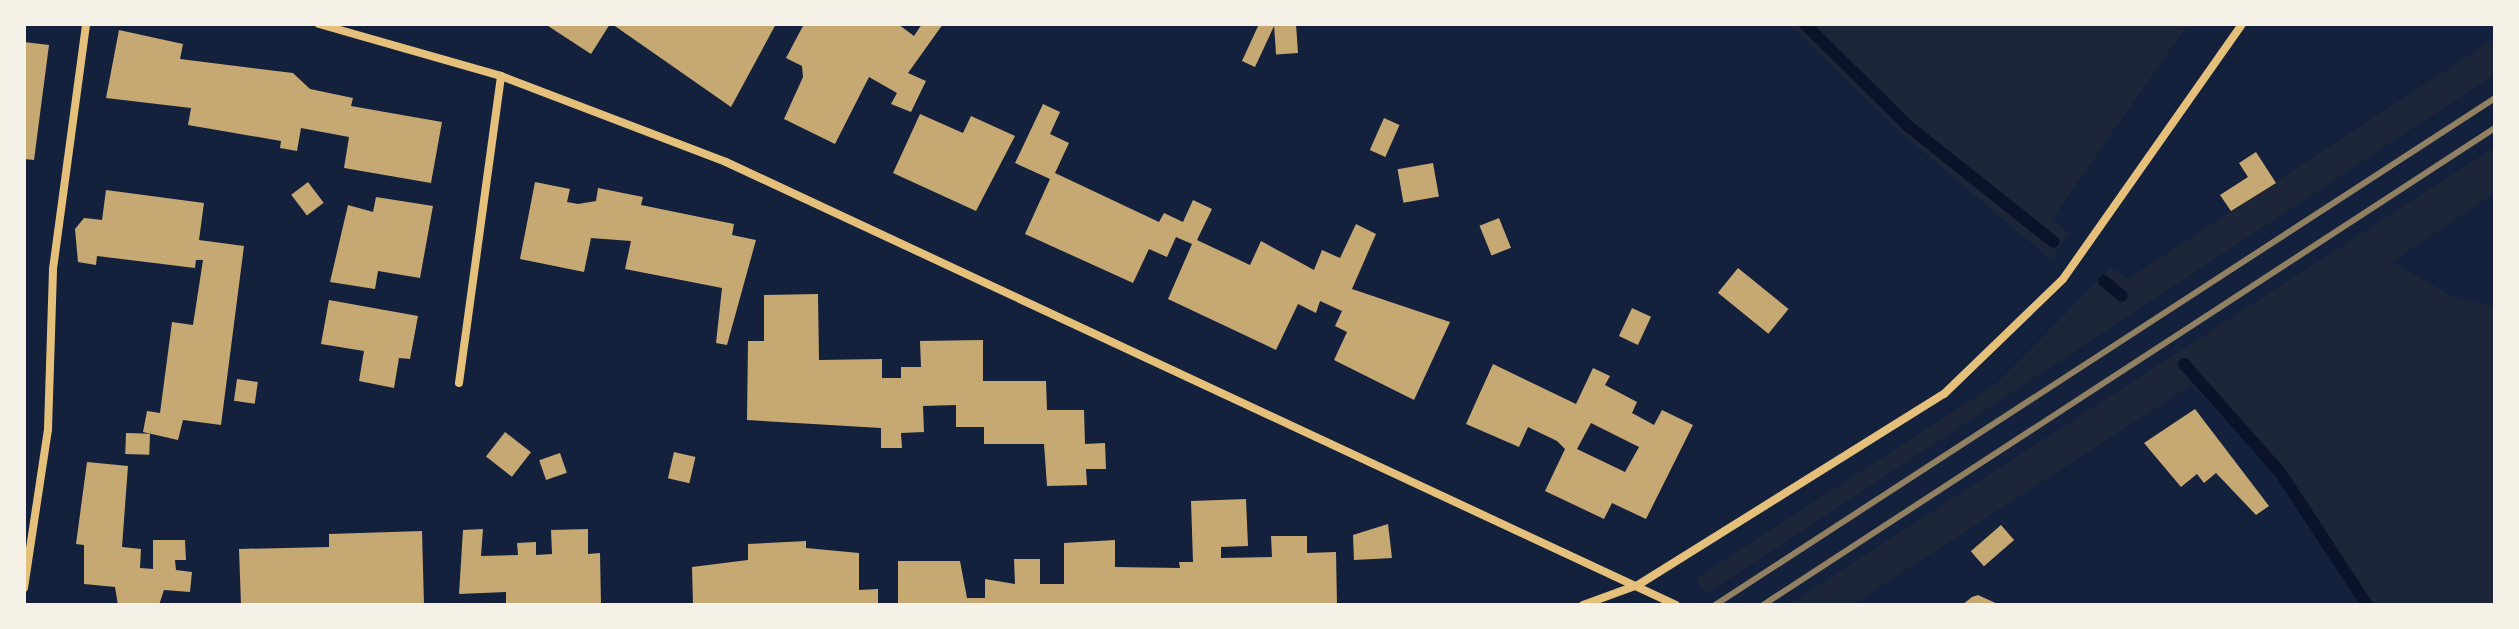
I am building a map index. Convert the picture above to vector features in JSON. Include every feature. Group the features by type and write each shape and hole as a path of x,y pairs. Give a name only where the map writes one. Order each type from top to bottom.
{"street":[{"path":"24,588 48,429 53,269 86,24"},
{"path":"319,24 501,76 726,162 1676,605"},
{"path":"1583,605 1638,585 1944,394 2063,279 2242,24"},
{"path":"459,383 501,76"}],"shaded area":[{"path":"1788,24 2188,24 2052,219 2069,233 2051,260 1900,132"},
{"path":"2495,38 2495,74 1706,594 1695,579 1996,384 2111,268 2128,279"},
{"path":"2495,147 2495,193 2392,262 2455,298 2495,307 2495,605 2360,605 2279,479 2191,385 1852,605 1788,605"}],"building":[{"path":"545,24 610,24 591,54"},
{"path":"612,24 776,24 731,107"},
{"path":"804,24 898,24 914,36 922,24 943,24 908,73 926,81 911,112 891,104 897,93 869,77 835,144 784,119 803,77 802,66 786,58"},
{"path":"1259,24 1275,24 1255,67 1242,61"},
{"path":"1296,24 1298,53 1276,54 1274,26"},
{"path":"119,30 183,44 180,59 293,73 310,89 353,98 351,106 442,122 431,183 344,168 349,137 301,128 297,151 280,148 281,141 188,125 191,108 106,98"},
{"path":"24,42 49,45 34,160 24,159"},
{"path":"1043,104 1060,112 1050,134 1069,143 1055,173 1159,222 1164,213 1183,222 1193,200 1212,209 1197,240 1250,265 1261,241 1314,270 1322,250 1340,258 1356,224 1376,234 1352,289 1450,322 1414,400 1334,360 1347,332 1335,326 1342,311 1320,301 1316,313 1298,304 1276,350 1168,299 1192,244 1176,237 1167,257 1149,249 1133,283 1025,234 1050,179 1015,163"},
{"path":"920,114 963,133 971,116 1015,136 976,211 893,173"},
{"path":"1384,118 1400,125 1385,157 1370,150"},
{"path":"2256,152 2276,183 2231,211 2220,195 2248,177 2239,163"},
{"path":"1433,163 1439,196 1403,203 1398,169"},
{"path":"308,182 324,203 307,215 291,195"},
{"path":"535,182 570,189 567,202 578,204 596,201 598,188 643,197 641,205 734,224 732,235 756,240 727,345 716,343 722,288 625,269 631,241 591,238 584,272 520,259"},
{"path":"106,190 204,203 199,240 244,246 221,425 183,420 178,440 143,432 147,411 160,413 172,322 193,325 203,260 196,260 195,268 97,256 96,265 78,262 75,229 84,218 102,220"},
{"path":"376,197 433,206 420,278 378,271 375,289 330,282 348,205 373,212"},
{"path":"1499,218 1511,248 1492,256 1480,226"},
{"path":"1738,268 1789,309 1768,334 1718,293"},
{"path":"818,294 819,360 882,359 882,378 901,378 901,367 921,367 920,341 983,340 983,381 1046,381 1047,410 1084,410 1085,444 1105,443 1106,469 1086,469 1087,485 1047,486 1044,444 984,444 984,427 956,427 956,405 923,406 924,432 901,433 902,448 881,448 881,428 747,420 748,341 764,341 764,295"},
{"path":"329,300 418,316 410,359 399,358 394,388 359,381 364,351 321,344"},
{"path":"1632,308 1651,317 1638,345 1619,336"},
{"path":"1493,364 1576,404 1593,368 1610,376 1605,385 1637,402 1632,413 1654,425 1662,410 1693,425 1646,519 1612,503 1604,519 1545,491 1565,449 1557,441 1528,427 1519,447 1466,424","holes":["1591,423 1639,447 1625,472 1577,449"]},
{"path":"237,379 258,382 255,404 234,401"},
{"path":"2195,409 2269,506 2256,515 2216,473 2204,483 2197,474 2181,487 2144,443"},
{"path":"505,432 531,452 512,477 486,456"},
{"path":"126,433 150,434 149,455 125,454"},
{"path":"674,452 695,457 689,483 668,478"},
{"path":"560,453 567,473 546,480 539,460"},
{"path":"87,462 128,466 122,547 141,549 140,568 153,569 153,540 185,540 186,560 175,560 176,570 192,572 190,592 164,590 159,605 118,605 115,587 84,584 84,545 76,544"},
{"path":"1246,499 1248,546 1221,547 1221,558 1272,557 1271,536 1307,536 1307,553 1336,552 1337,605 898,605 898,561 960,561 967,598 985,598 985,579 1015,584 1014,559 1040,559 1040,584 1064,584 1064,543 1115,540 1115,567 1180,568 1179,562 1193,562 1191,501"},
{"path":"1388,524 1392,558 1354,560 1353,535"},
{"path":"2001,525 2014,540 1984,566 1971,551"},
{"path":"483,529 481,556 518,555 517,543 536,542 536,555 552,554 551,530 588,529 588,554 600,553 601,605 506,605 506,592 459,594 463,530"},
{"path":"422,531 424,605 241,605 239,549 329,547 329,534"},
{"path":"806,541 806,548 859,553 859,590 878,589 878,605 693,605 692,567 748,560 748,544"},
{"path":"1978,595 2000,605 1962,605"}],"waterway":[{"path":"1805,24 1908,126 2054,242"},
{"path":"2104,281 2122,296"},
{"path":"2184,364 2280,472 2367,605"}],"railway":[{"path":"1715,605 2495,98"},
{"path":"1763,605 2495,128"}]}
